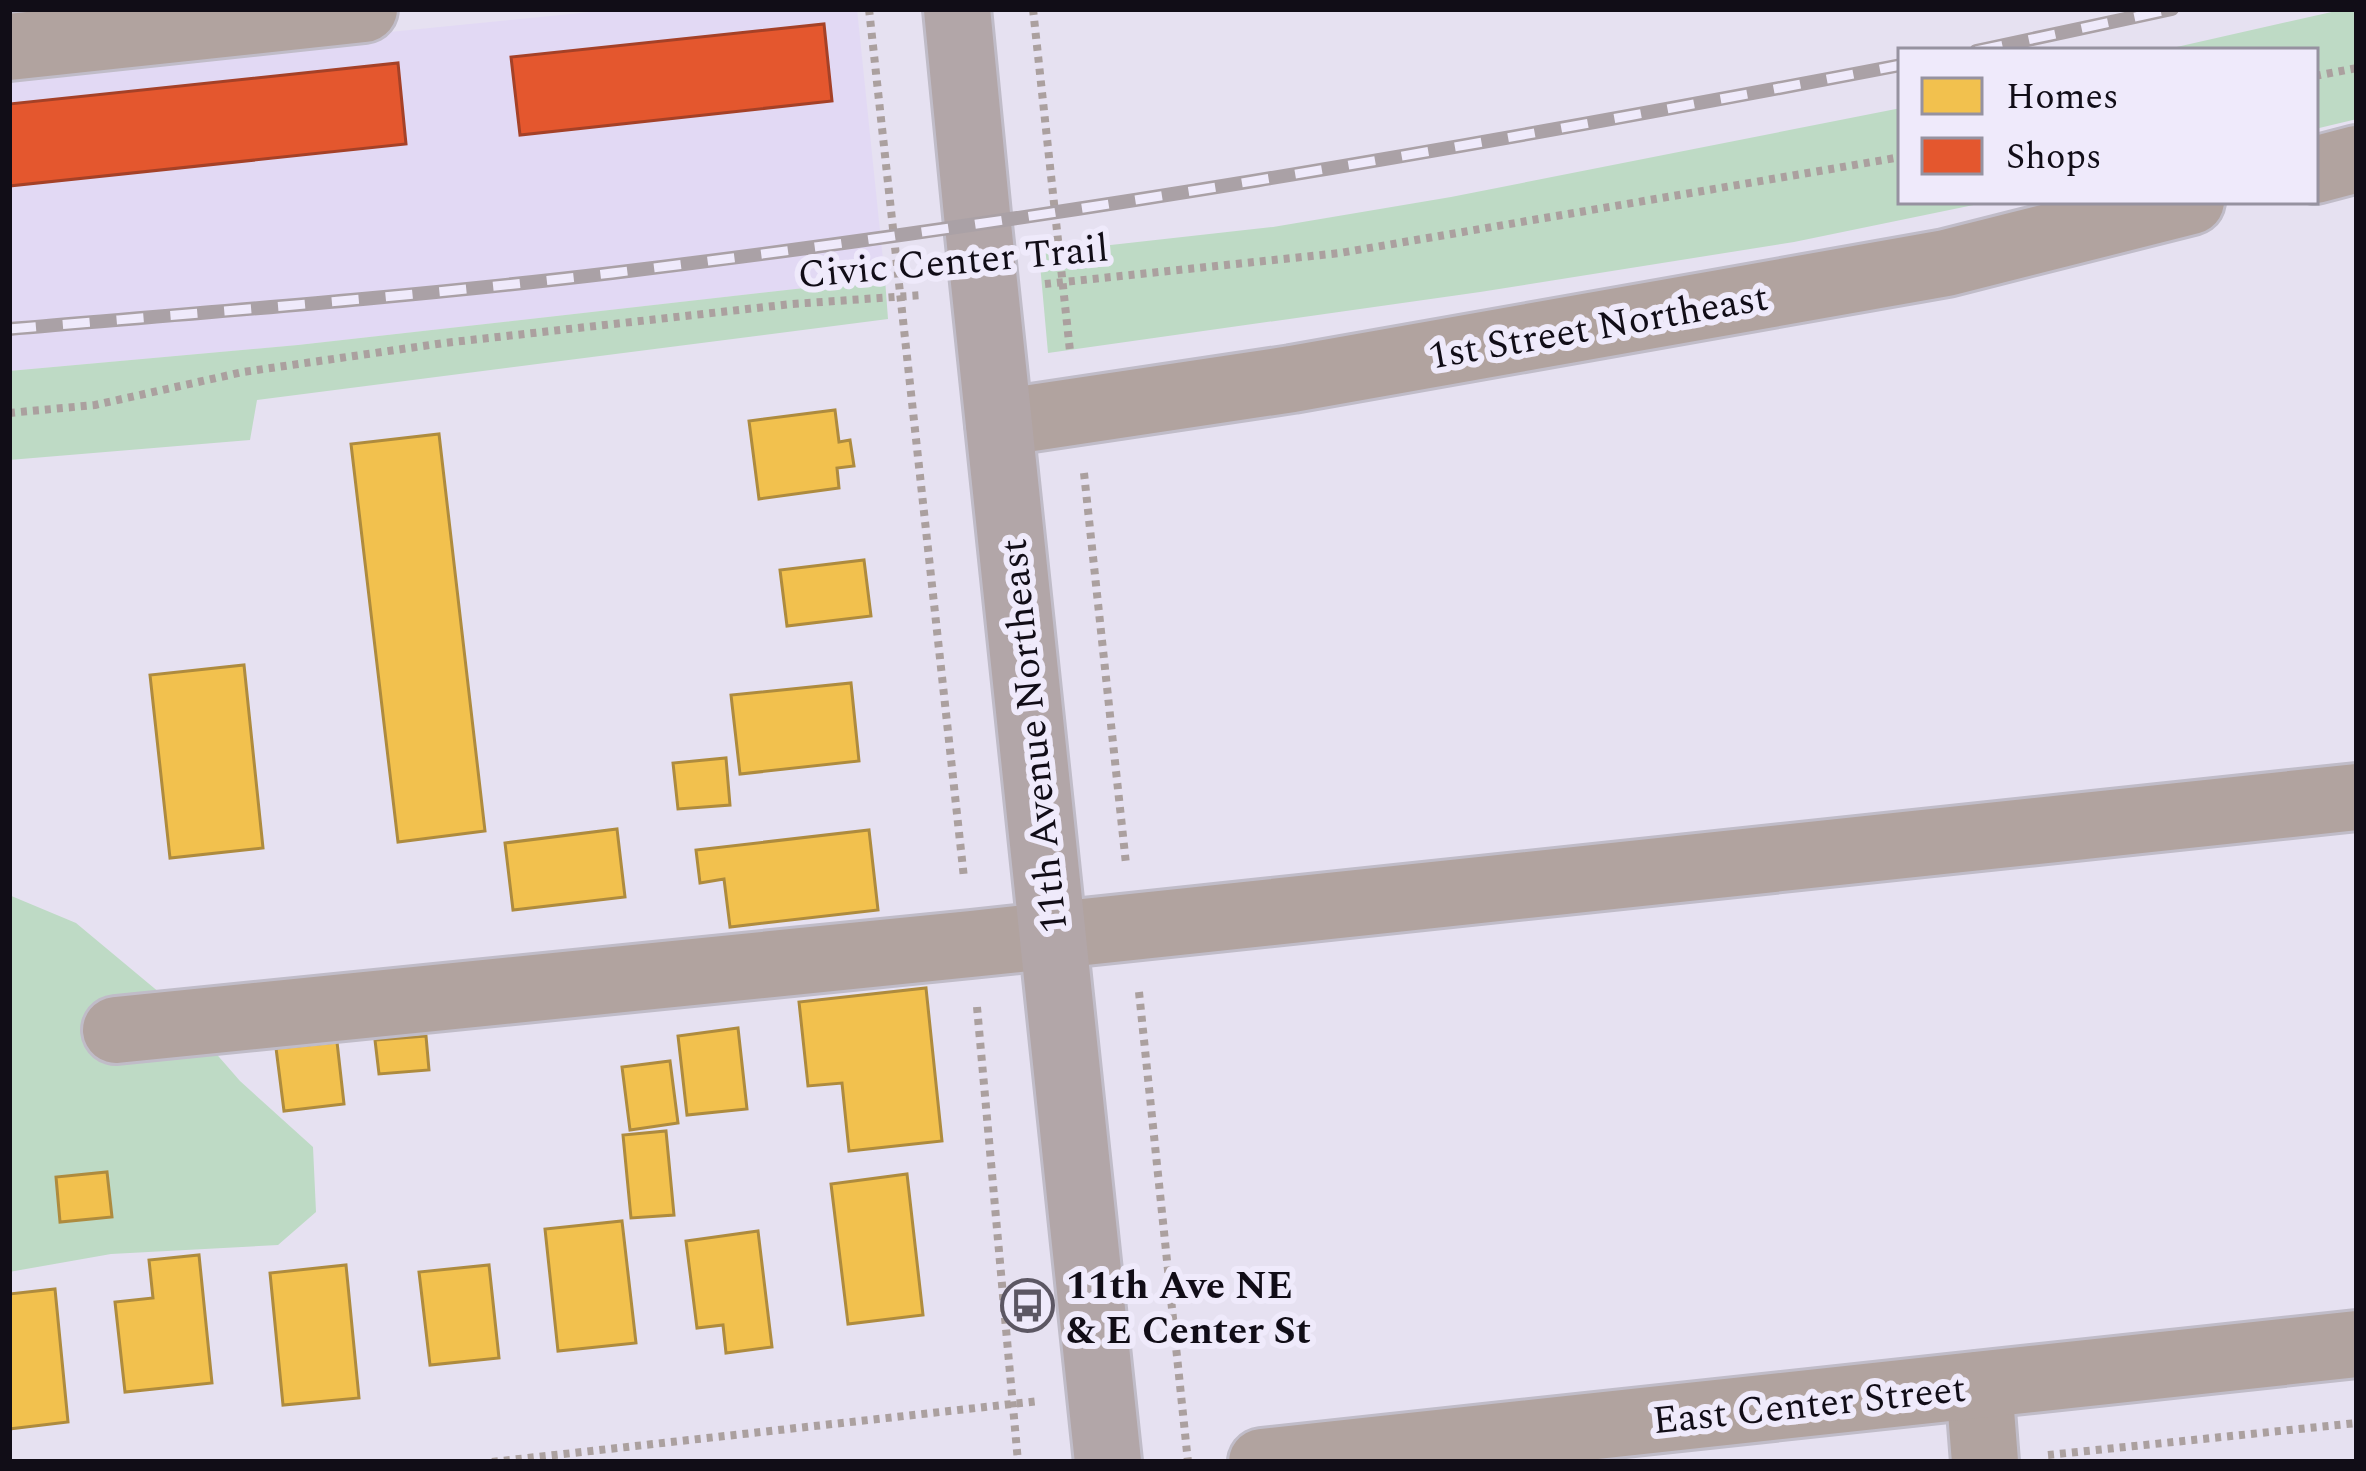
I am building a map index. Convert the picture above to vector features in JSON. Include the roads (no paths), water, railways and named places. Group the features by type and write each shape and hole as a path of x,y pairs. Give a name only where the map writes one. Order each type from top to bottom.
{"main road":[{"name":"11th Avenue Northeast","path":"957,9 1108,1462"}],"street":[{"path":"32,33 364,9"},
{"path":"2318,169 2357,159"},
{"name":"1st Street Northeast","path":"999,423 1315,375 1946,263 2180,204"},
{"path":"116,1030 2357,797"},
{"name":"East Center Street","path":"1262,1462 2357,1344"},
{"path":"1979,1385 1985,1462"}],"railway":[{"path":"1990,48 2172,9"},
{"path":"9,329 537,282 935,230 1419,153 1898,66"}],"place":[{"name":"11th Ave NE & E Center St","path":"1027,1306"}]}
